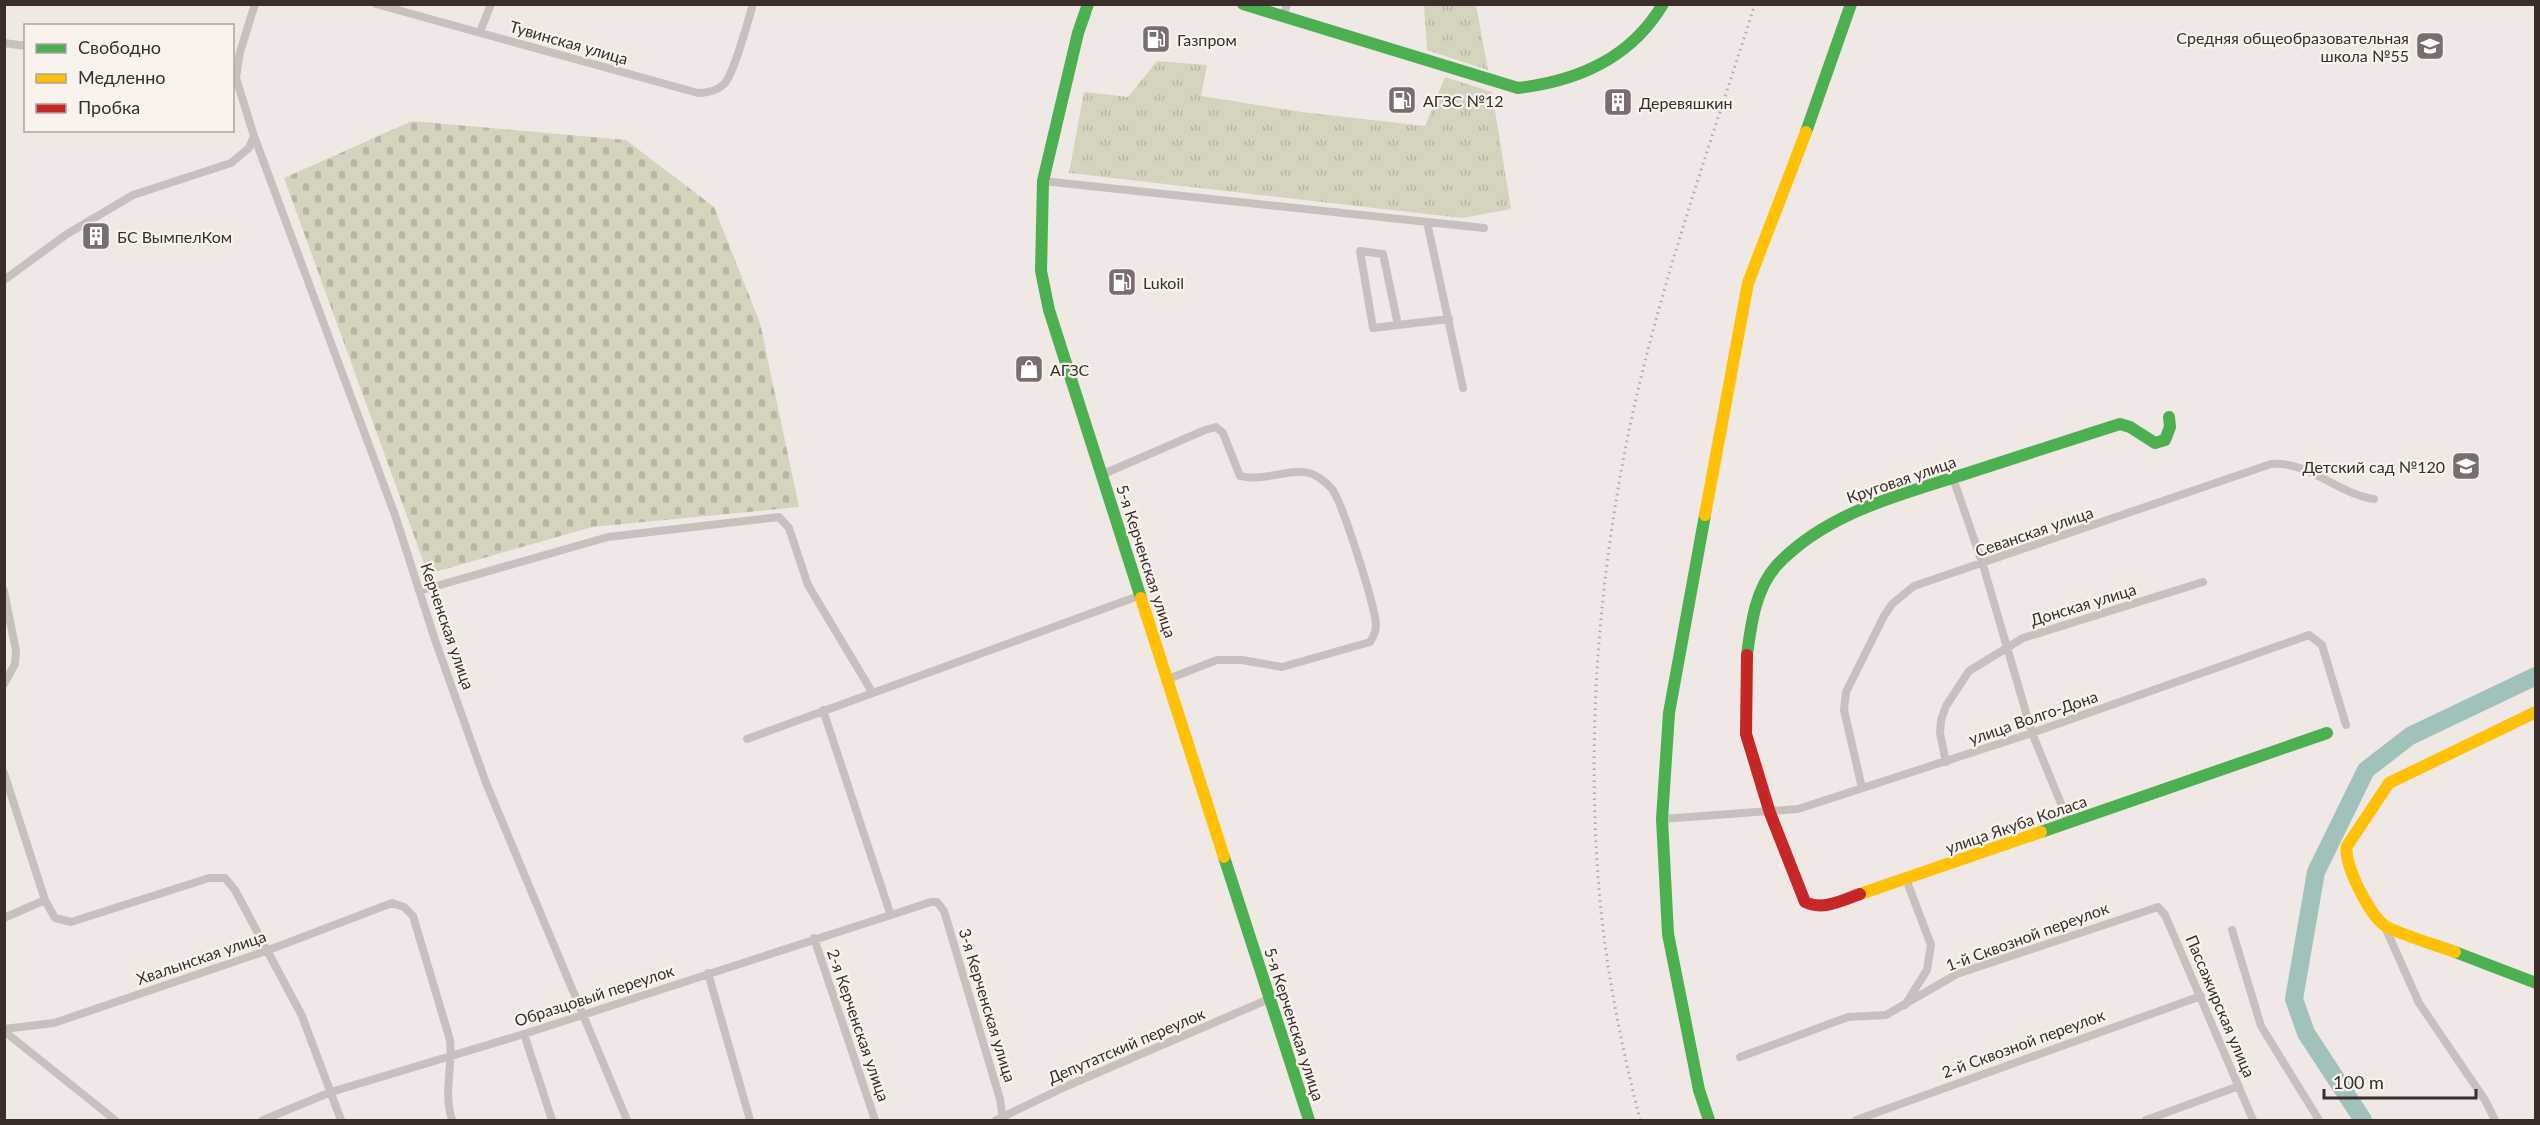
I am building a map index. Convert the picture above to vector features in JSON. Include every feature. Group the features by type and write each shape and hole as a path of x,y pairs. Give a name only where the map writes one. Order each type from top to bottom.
{"street":[{"path":"234,78 255,4"},
{"name":"Тувинская улица","path":"376,4 698,93 708,93 718,88 728,78 753,4"},
{"path":"480,32 491,4"},
{"name":"5-я Керченская улица","path":"1088,4 1078,33 1042,181 1041,260 1049,310 1309,1120"},
{"path":"1243,4 1285,10 1430,61 1518,88 1535,87 1608,62 1636,43 1651,28 1663,4"},
{"path":"1709,1120 1699,1090 1668,934 1662,819 1669,713 1749,283 1821,94 1851,4"},
{"path":"4,43 24,46"},
{"name":"Керченская улица","path":"234,78 396,515 419,591 486,783 627,1120"},
{"path":"4,280 67,234 133,195 231,163 249,148 254,136"},
{"path":"1042,181 1484,228"},
{"path":"1427,222 1463,387"},
{"path":"1398,325 1383,254 1360,251 1373,328 1449,319"},
{"name":"Круговая улица","path":"1770,813 1746,734 1748,655 1753,615 1765,583 1776,566 1822,528 1846,515 2120,424 2133,426 2147,440 2156,443 2165,440 2169,417"},
{"path":"1101,475 1205,430 1216,428 1223,433 1240,476 1252,478 1308,473 1323,480 1336,497 1359,560 1376,623 1375,635 1370,642 1291,666 1272,667 1242,660 1217,660 1168,679"},
{"name":"Севанская улица","path":"1862,788 1843,704 1846,692 1884,616 1892,604 1914,586 2271,464 2286,463 2360,497 2374,499"},
{"path":"1953,478 1983,564 2032,733 2069,823"},
{"path":"419,591 609,537 779,517 789,528 808,585 872,692"},
{"name":"Донская улица","path":"1947,762 1940,733 1946,706 1969,671 2023,639 2203,582"},
{"path":"4,591 6,612 14,627 16,651 15,664 4,684"},
{"path":"747,739 1141,595"},
{"name":"улица Волго-Дона","path":"1662,819 1738,812 1770,813 1798,809 1947,762 2309,635 2322,645 2346,725"},
{"path":"823,710 890,913"},
{"path":"2495,1120 2419,1003 2384,925 2365,900 2345,855 2347,846 2393,780 2535,712"},
{"name":"улица Якуба Коласа","path":"1770,813 1805,902 1813,906 1829,905 2328,733"},
{"path":"4,772 45,900 56,918 71,922 209,878 225,878 235,890 302,1016 341,1120"},
{"path":"1903,1007 1927,970 1931,959 1931,945 1906,879"},
{"path":"4,918 45,900"},
{"name":"Образцовый переулок","path":"263,1120 283,1117 331,1092 524,1034 890,913 937,902"},
{"name":"3-я Керченская улица","path":"937,902 944,911 1000,1100 1000,1120"},
{"name":"Хвалынская улица","path":"4,1030 54,1023 266,951 392,903 404,907 413,916 450,1040 452,1056"},
{"name":"1-й Сквозной переулок","path":"1740,1057 1848,1017 1886,1015 1957,974 2158,907"},
{"name":"Пассажирская улица","path":"2158,907 2165,915 2253,1120"},
{"path":"2384,925 2535,983"},
{"path":"2232,930 2261,1026 2319,1120"},
{"name":"2-я Керченская улица","path":"814,938 875,1120"},
{"path":"708,973 750,1120"},
{"name":"2-й Сквозной переулок","path":"1856,1120 2201,996"},
{"name":"Депутатский переулок","path":"1000,1120 1066,1086 1269,999"},
{"path":"4,1030 115,1120"},
{"path":"524,1034 552,1120"},
{"path":"452,1056 447,1082 452,1120"},
{"path":"2146,1120 2239,1086"}],"green space":[{"path":"1424,5 1476,5 1488,70 1427,50"},
{"path":"1157,61 1207,65 1201,96 1302,112 1425,126 1445,77 1492,92 1511,209 1462,218 1069,173 1084,92 1128,97"},
{"path":"412,121 626,140 714,207 760,323 799,507 592,527 428,574 284,178"}],"waterway":[{"path":"2363,1120 2306,1033 2294,999 2316,872 2366,770 2410,736 2536,676"}],"railway":[{"path":"1640,1120 1616,1011 1600,901 1594,791 1594,735 1600,625 1623,461 1649,345 1682,231 1755,4"}],"traffic: fast":[{"path":"1088,4 1078,33 1043,181 1041,271 1049,310 1141,598"},
{"path":"1243,4 1518,88 1562,80 1601,64 1635,39 1663,4"},
{"path":"1806,132 1851,4"},
{"path":"1747,655 1755,608 1770,575 1777,565 1797,547 1818,531 1841,518 1891,498 2120,424 2130,427 2155,443 2165,440 2170,427 2169,417"},
{"path":"1705,515 1669,713 1662,819 1668,934 1699,1090 1709,1120"},
{"path":"2041,832 2327,733"},
{"path":"1224,857 1309,1120"},
{"path":"2455,952 2536,983"}],"traffic: slow":[{"path":"1705,515 1748,283 1806,132"},
{"path":"1141,598 1224,857"},
{"path":"2455,952 2397,932 2384,925 2371,910 2358,888 2349,864 2347,846 2389,783 2536,712"},
{"path":"1860,894 2041,832"}],"traffic: jam":[{"path":"1747,655 1746,734 1770,813 1805,902 1826,905 1860,894"}],"place":[{"name":"Газпром","path":"1156,39"},
{"name":"Средняя общеобразовательная школа №55","path":"2430,46"},
{"name":"АГЗС №12","path":"1402,100"},
{"name":"Деревяшкин","path":"1618,102"},
{"name":"БС ВымпелКом","path":"96,236"},
{"name":"Lukoil","path":"1122,282"},
{"name":"АГЗС","path":"1029,369"},
{"name":"Детский сад №120","path":"2466,466"}]}
